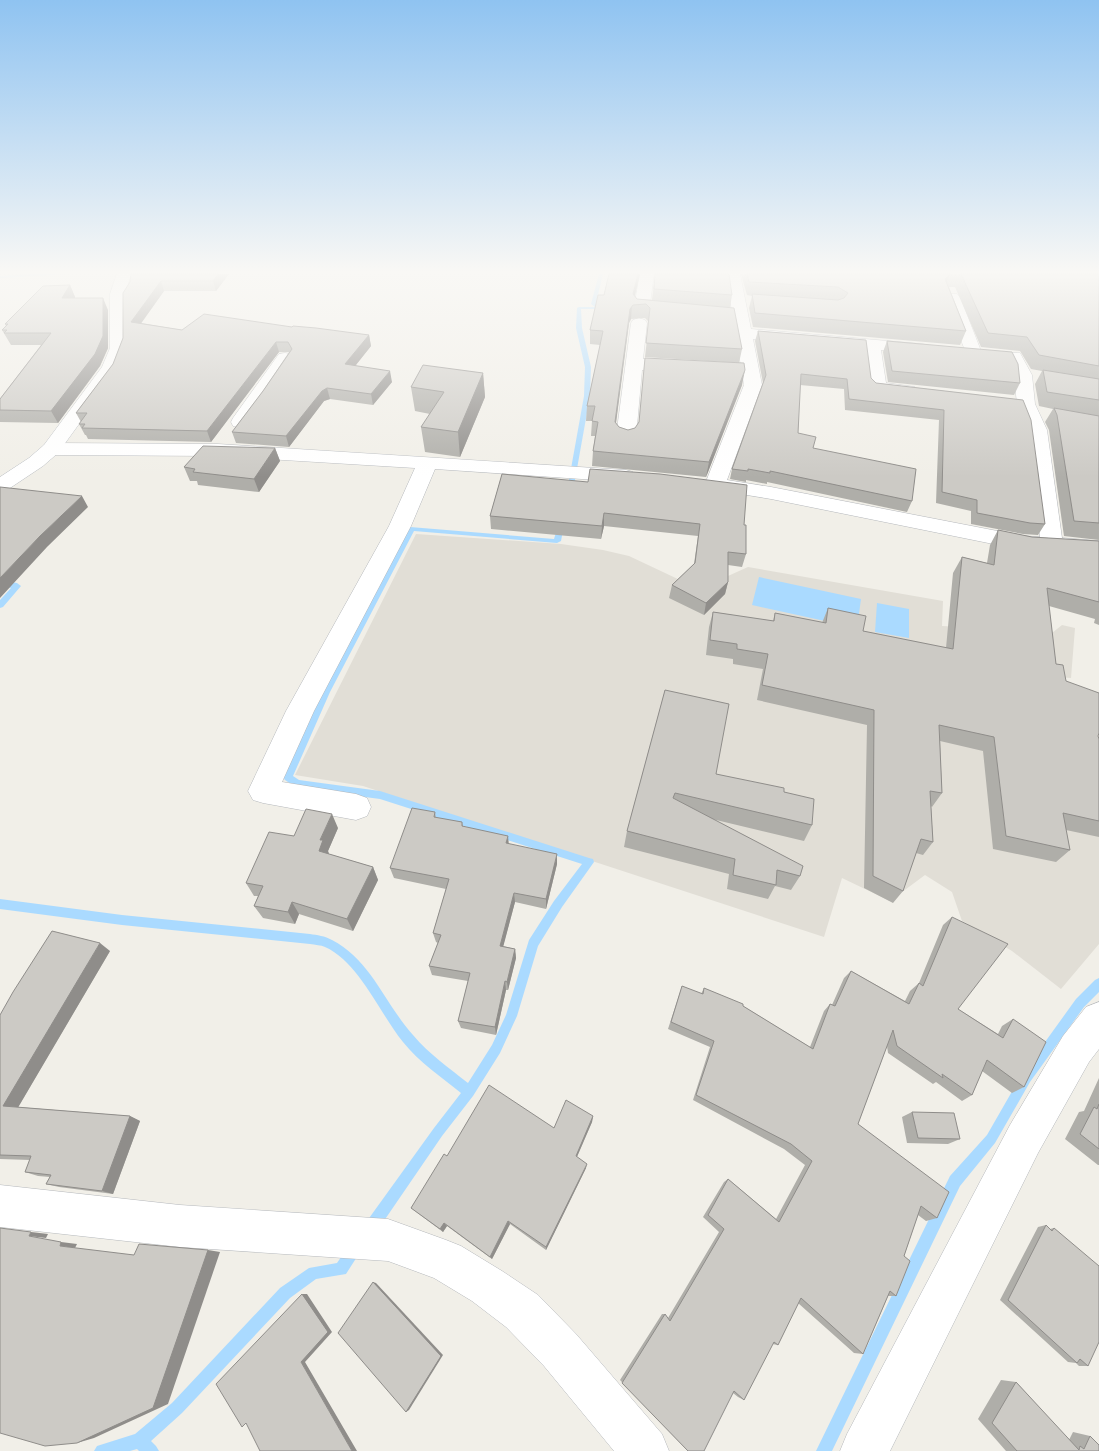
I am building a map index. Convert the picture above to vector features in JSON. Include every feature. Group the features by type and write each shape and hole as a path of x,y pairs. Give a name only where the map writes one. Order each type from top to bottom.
{"street":[{"path":"0,486 36,462 63,435 115,359 118,342"},
{"path":"626,437 637,342"},
{"path":"746,342 753,385 706,484 771,492 991,537 1052,545 1099,548"},
{"path":"869,342 878,388 922,392"},
{"path":"885,342 937,350"},
{"path":"969,342 974,354"},
{"path":"955,352 1014,357 1022,375 1029,409 1037,430 1052,545"},
{"path":"218,450 259,397 285,358"},
{"path":"634,364 693,368"},
{"path":"731,370 751,371"},
{"path":"1022,375 1042,378"},
{"path":"1007,402 1050,416"},
{"path":"51,449 218,450 358,457 427,464 551,470 649,478"},
{"path":"356,807 263,791 300,711 400,526 427,464"},
{"path":"864,1451 1024,1139 1076,1049 1099,1020"},
{"path":"0,1206 180,1226 388,1240 446,1261 522,1311 560,1350 645,1451"}],"shaded area":[{"path":"416,534 561,544 603,550 629,556 699,589 748,567 943,601 942,626 988,628 1047,637 1062,625 1075,628 1071,678 1056,677 1099,731 1099,944 1061,989 1012,951 962,921 952,892 925,875 890,901 842,878 824,937 363,786 295,775"}],"water":[{"path":"759,577 861,599 857,628 752,605"},
{"path":"877,603 909,609 909,638 875,632"}],"building":[{"path":"44,342 100,342 95,354 51,411 0,410 0,399"},
{"path":"122,342 363,342 345,364 390,371 371,394 327,388 322,391 286,436 232,432 292,349 288,342 276,342 207,431 82,428 85,424 79,424 87,413 76,413 113,364"},
{"path":"601,342 626,342 615,422 619,427 628,430 635,428 639,422 645,358 744,363 745,370 709,462 593,451 598,422 592,421 595,406 587,406"},
{"path":"741,342 742,349 646,343"},
{"path":"760,342 866,342 871,378 876,383 1023,400 1031,420 1045,524 977,513 977,500 942,492 944,410 849,399 847,379 801,374 798,433 816,437 813,448 916,469 912,501 770,471 770,473 748,469 748,471 732,469 766,375"},
{"path":"887,342 1012,352 1018,364 1020,383 892,371"},
{"path":"1030,342 1099,342 1099,366 1039,355"},
{"path":"423,365 483,373 458,432 421,427 444,392 411,387"},
{"path":"1043,370 1099,379 1099,400 1047,392"},
{"path":"1054,408 1099,416 1099,523 1074,521 1057,415"},
{"path":"203,446 275,448 254,479 193,472 195,469 184,467"},
{"path":"590,469 660,474 747,485 744,525 746,525 746,554 728,552 728,582 706,603 672,585 695,563 700,524 604,513 602,526 490,516 502,474 588,482"},
{"path":"0,487 82,496 0,578"},
{"path":"998,530 1032,537 1099,541 1099,602 1047,588 1056,664 1063,665 1066,681 1099,693 1099,821 1063,813 1070,850 1006,836 994,737 939,725 942,793 930,791 933,842 921,839 903,891 873,876 874,710 762,685 768,654 737,649 737,644 710,640 713,612 774,621 775,613 826,623 828,608 866,616 863,631 953,649 962,557 994,565"},
{"path":"665,690 729,704 716,774 784,788 784,792 814,799 812,825 675,793 673,798 803,866 800,876 777,870 776,885 733,875 735,859 627,831"},
{"path":"412,808 435,812 434,817 462,822 462,826 508,836 506,843 557,854 546,899 514,893 500,946 515,949 507,982 505,981 495,1027 458,1021 470,973 429,966 441,935 433,933 449,879 390,868"},
{"path":"306,809 332,814 320,840 323,840 319,851 373,867 347,919 292,902 288,912 254,906 263,886 246,883 269,832 294,836"},
{"path":"952,917 1008,944 958,1009 1003,1038 1013,1019 1046,1042 1024,1087 987,1060 972,1095 942,1074 943,1078 897,1046 893,1030 858,1124 949,1192 937,1218 921,1206 904,1256 910,1261 896,1296 890,1291 863,1354 801,1298 778,1345 774,1342 744,1400 734,1391 704,1451 688,1451 622,1383 665,1314 670,1321 724,1229 708,1215 728,1179 779,1222 812,1161 791,1144 696,1095 714,1041 671,1022 682,986 703,994 704,988 743,1004 743,1006 813,1049 830,1004 835,1006 851,971 909,1004 919,983 923,986"},
{"path":"52,931 100,943 3,1106 130,1116 102,1191 46,1184 51,1175 25,1172 31,1156 0,1155 0,1015"},
{"path":"489,1085 554,1128 566,1100 593,1116 576,1156 587,1164 546,1247 508,1221 490,1257 444,1223 440,1229 411,1208 444,1154 447,1156"},
{"path":"1099,1104 1099,1149 1080,1134 1094,1107 1097,1109"},
{"path":"912,1112 954,1113 960,1139 918,1138"},
{"path":"1046,1225 1052,1231 1054,1228 1099,1266 1099,1342 1088,1366 1080,1359 1077,1363 1008,1300"},
{"path":"0,1228 31,1232 29,1236 61,1242 60,1246 134,1255 139,1244 208,1250 153,1408 77,1443 45,1446 0,1433"},
{"path":"373,1282 441,1356 406,1412 338,1333"},
{"path":"302,1294 328,1332 301,1362 352,1451 260,1451 246,1423 242,1427 216,1384"},
{"path":"1016,1382 1079,1450 1080,1446 1084,1449 1090,1436 1099,1445 1099,1451 1017,1451 992,1423"}],"waterway":[{"path":"570,491 587,396 588,367 582,342"},
{"path":"469,1092 496,1049 511,1016 533,944 558,904 589,862 380,795 297,784 288,777 326,692 412,529 557,541 561,525"},
{"path":"0,583 17,586 0,605"},
{"path":"0,904 122,920 310,939 328,943 353,962 373,987 408,1039 469,1092"},
{"path":"824,1451 955,1181 991,1139 1026,1078 1080,1003 1099,984"},
{"path":"372,1226 438,1132 469,1092"},
{"path":"139,1441 177,1408 285,1293 314,1273 341,1269 355,1249"},
{"path":"102,1451 139,1441"},
{"path":"139,1441 151,1451"}]}
